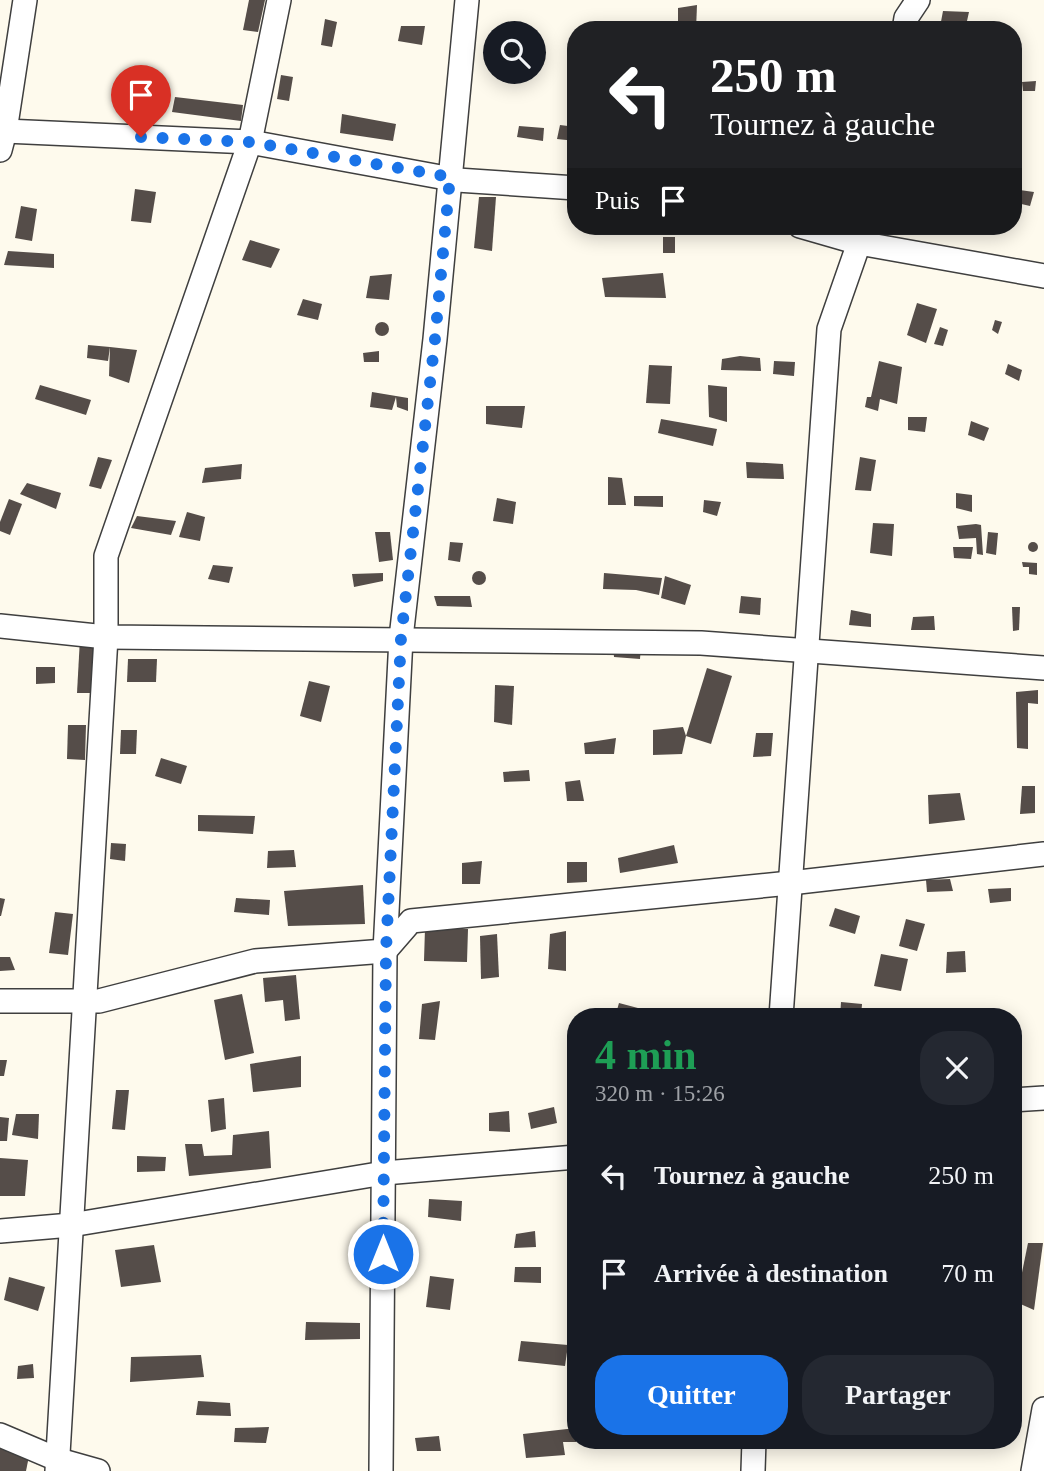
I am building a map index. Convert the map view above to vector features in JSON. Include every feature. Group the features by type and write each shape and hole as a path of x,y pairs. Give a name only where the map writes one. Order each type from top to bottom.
{"street":[{"path":"25,0 3,141 250,142 457,180 567,187"},
{"path":"58,1465 106,637 106,555 250,142 279,0"},
{"path":"381,1471 386,951 401,638 433,352 467,0"},
{"path":"906,21 918,0"},
{"path":"782,1008 829,329 861,235"},
{"path":"865,235 1044,276"},
{"path":"0,626 106,637 701,643 1044,668"},
{"path":"0,1002 99,1001 256,961 386,951 411,921 790,883 1044,854"},
{"path":"1022,1099 1044,1098"},
{"path":"0,1231 71,1225 384,1173 567,1158"},
{"path":"1033,1471 1044,1409"},
{"path":"0,1435 58,1465 98,1471"},
{"path":"752,1471 753,1449"}],"building":[{"path":"249,0 265,0 258,32 243,30"},
{"path":"697,5 696,21 678,21 678,8"},
{"path":"943,11 969,12 967,21 941,21"},
{"path":"325,19 337,22 332,47 321,45"},
{"path":"401,26 425,26 422,45 398,41"},
{"path":"281,75 293,77 289,101 277,99"},
{"path":"1036,81 1035,91 1023,91 1022,82"},
{"path":"175,97 243,105 241,121 172,112"},
{"path":"342,114 396,124 393,141 340,133"},
{"path":"560,125 567,126 567,140 557,139"},
{"path":"519,126 544,128 543,141 517,137"},
{"path":"135,189 156,192 151,223 131,221"},
{"path":"1022,190 1034,192 1030,206 1022,204"},
{"path":"479,197 496,197 492,251 474,248"},
{"path":"21,206 37,209 32,241 15,238"},
{"path":"663,237 675,237 675,253 663,253"},
{"path":"250,240 280,249 271,268 242,260"},
{"path":"8,251 54,254 54,268 4,265"},
{"path":"663,273 666,298 605,297 602,278"},
{"path":"392,274 389,300 366,298 370,276"},
{"path":"303,299 322,304 318,320 297,315"},
{"path":"917,303 937,309 926,343 907,335"},
{"path":"995,320 1002,322 998,334 992,330"},
{"path":"382,322 387,324 387,334 382,336 377,334 375,329 377,324"},
{"path":"940,327 948,330 943,346 934,344"},
{"path":"88,345 110,347 108,361 87,358"},
{"path":"110,347 137,350 129,383 109,376"},
{"path":"379,351 379,362 364,362 363,353"},
{"path":"740,356 760,358 761,371 721,370 722,359"},
{"path":"774,361 795,362 794,376 773,374"},
{"path":"879,361 902,367 897,404 880,399 878,411 865,407 867,397 871,397"},
{"path":"1008,364 1022,370 1019,381 1005,374"},
{"path":"649,365 672,366 670,404 646,403"},
{"path":"40,385 91,400 86,415 35,399"},
{"path":"708,385 727,387 727,422 709,417"},
{"path":"372,392 408,398 408,411 397,407 396,397 392,410 370,407"},
{"path":"486,406 525,406 522,428 486,424"},
{"path":"908,417 927,417 925,432 908,430"},
{"path":"661,419 717,429 713,446 658,433"},
{"path":"971,421 989,428 984,441 968,435"},
{"path":"98,457 112,460 101,489 89,486"},
{"path":"860,457 876,460 871,491 855,490"},
{"path":"746,462 783,464 784,479 747,478"},
{"path":"242,464 241,479 202,483 205,468"},
{"path":"608,477 622,478 626,505 608,505"},
{"path":"27,483 61,493 56,509 20,494"},
{"path":"956,493 972,495 972,512 956,508"},
{"path":"634,496 663,496 663,507 634,506"},
{"path":"497,498 516,502 513,524 493,521"},
{"path":"9,499 22,504 10,535 0,531 0,522"},
{"path":"704,500 721,502 717,516 703,512"},
{"path":"187,512 205,517 200,541 179,537"},
{"path":"137,516 176,521 171,535 131,528"},
{"path":"873,523 894,524 892,556 870,553"},
{"path":"981,525 983,555 977,554 976,538 959,539 957,526"},
{"path":"375,532 390,532 393,560 379,562"},
{"path":"988,532 998,533 996,555 986,553"},
{"path":"450,542 463,543 460,562 448,560"},
{"path":"1033,542 1037,543 1037,551 1033,552 1029,551 1028,547 1029,543"},
{"path":"953,547 973,547 971,559 954,558"},
{"path":"1022,562 1037,563 1037,575 1029,574 1029,567 1023,567"},
{"path":"213,565 233,567 229,583 208,579"},
{"path":"479,571 484,573 484,583 479,585 474,583 472,578 474,573"},
{"path":"383,573 383,581 354,587 352,574"},
{"path":"604,573 662,578 659,595 636,590 603,589"},
{"path":"665,576 691,585 685,605 661,598"},
{"path":"434,596 470,596 472,607 437,606"},
{"path":"741,596 761,598 760,615 739,613"},
{"path":"1012,607 1020,607 1019,630 1013,631"},
{"path":"851,610 871,614 871,627 849,625"},
{"path":"934,616 935,630 911,630 913,617"},
{"path":"80,638 97,638 92,693 77,693"},
{"path":"613,646 641,646 640,659 614,657"},
{"path":"128,659 157,659 156,682 127,682"},
{"path":"36,667 55,667 55,683 36,684"},
{"path":"707,668 732,676 711,744 686,736"},
{"path":"309,681 330,686 321,722 300,716"},
{"path":"495,685 514,686 512,725 494,722"},
{"path":"1038,690 1038,704 1028,703 1028,749 1017,748 1016,692"},
{"path":"68,725 86,725 85,760 67,759"},
{"path":"683,727 686,736 682,754 653,755 653,730"},
{"path":"121,730 137,730 136,754 120,754"},
{"path":"756,733 773,733 771,756 753,757"},
{"path":"616,738 614,754 585,754 584,743"},
{"path":"161,758 187,766 181,784 155,776"},
{"path":"529,770 530,781 504,782 503,772"},
{"path":"580,780 584,801 567,801 565,782"},
{"path":"1022,786 1035,786 1035,813 1020,814"},
{"path":"960,793 965,820 929,824 928,795"},
{"path":"198,815 255,816 253,834 198,831"},
{"path":"111,843 126,844 125,861 110,859"},
{"path":"674,845 678,863 620,873 618,858"},
{"path":"294,850 296,867 267,868 268,851"},
{"path":"482,861 480,884 462,884 462,863"},
{"path":"567,862 587,862 587,882 567,883"},
{"path":"950,879 953,891 927,892 926,880"},
{"path":"363,885 365,924 288,926 284,891"},
{"path":"1011,888 1011,901 990,903 988,889"},
{"path":"0,898 5,899 1,916 0,916"},
{"path":"236,898 270,900 269,915 234,912"},
{"path":"835,908 860,916 855,934 829,926"},
{"path":"55,912 73,914 68,955 49,953"},
{"path":"906,919 925,924 917,951 899,946"},
{"path":"425,928 468,929 467,962 424,961"},
{"path":"566,931 566,971 548,969 550,934"},
{"path":"497,934 499,977 481,979 480,936"},
{"path":"965,951 966,972 946,973 947,952"},
{"path":"881,954 908,959 901,991 874,986"},
{"path":"0,957 10,957 15,970 0,971"},
{"path":"296,975 300,1019 285,1021 283,1000 265,1002 263,978"},
{"path":"242,994 254,1053 225,1060 214,1000"},
{"path":"440,1001 435,1040 419,1039 422,1004"},
{"path":"841,1002 862,1004 862,1008 841,1008"},
{"path":"619,1003 638,1008 618,1008"},
{"path":"301,1056 301,1087 253,1092 250,1064"},
{"path":"0,1060 7,1060 4,1076 0,1076"},
{"path":"116,1090 129,1090 125,1130 112,1129"},
{"path":"224,1098 226,1129 211,1132 208,1100"},
{"path":"554,1107 557,1123 531,1129 528,1113"},
{"path":"509,1111 510,1132 489,1131 489,1113"},
{"path":"16,1114 39,1114 38,1139 12,1135"},
{"path":"0,1117 9,1118 7,1141 0,1141"},
{"path":"269,1131 271,1168 189,1176 185,1144 202,1144 204,1156 232,1155 233,1135"},
{"path":"137,1156 166,1157 165,1171 137,1172"},
{"path":"0,1158 28,1160 25,1196 0,1196"},
{"path":"429,1199 462,1201 461,1221 428,1217"},
{"path":"535,1231 536,1247 514,1248 516,1234"},
{"path":"1028,1243 1043,1243 1034,1310 1022,1305 1022,1272"},
{"path":"154,1245 161,1282 121,1287 115,1250"},
{"path":"515,1267 541,1267 541,1283 514,1282"},
{"path":"430,1276 454,1279 450,1310 426,1307"},
{"path":"9,1277 45,1287 38,1311 4,1300"},
{"path":"306,1322 360,1323 360,1339 305,1340"},
{"path":"521,1341 567,1345 565,1366 518,1361"},
{"path":"201,1355 204,1377 130,1382 131,1357"},
{"path":"33,1364 34,1378 17,1379 18,1366"},
{"path":"198,1401 230,1403 231,1416 196,1415"},
{"path":"269,1427 266,1443 234,1442 235,1428"},
{"path":"567,1429 567,1442 563,1442 565,1455 526,1458 523,1434"},
{"path":"439,1436 441,1451 417,1451 415,1438"},
{"path":"0,1444 30,1451 26,1471 0,1471"}],"route":[{"path":"141,137 250,142 450,177 435,339 401,638 386,951 383,1254"}]}
